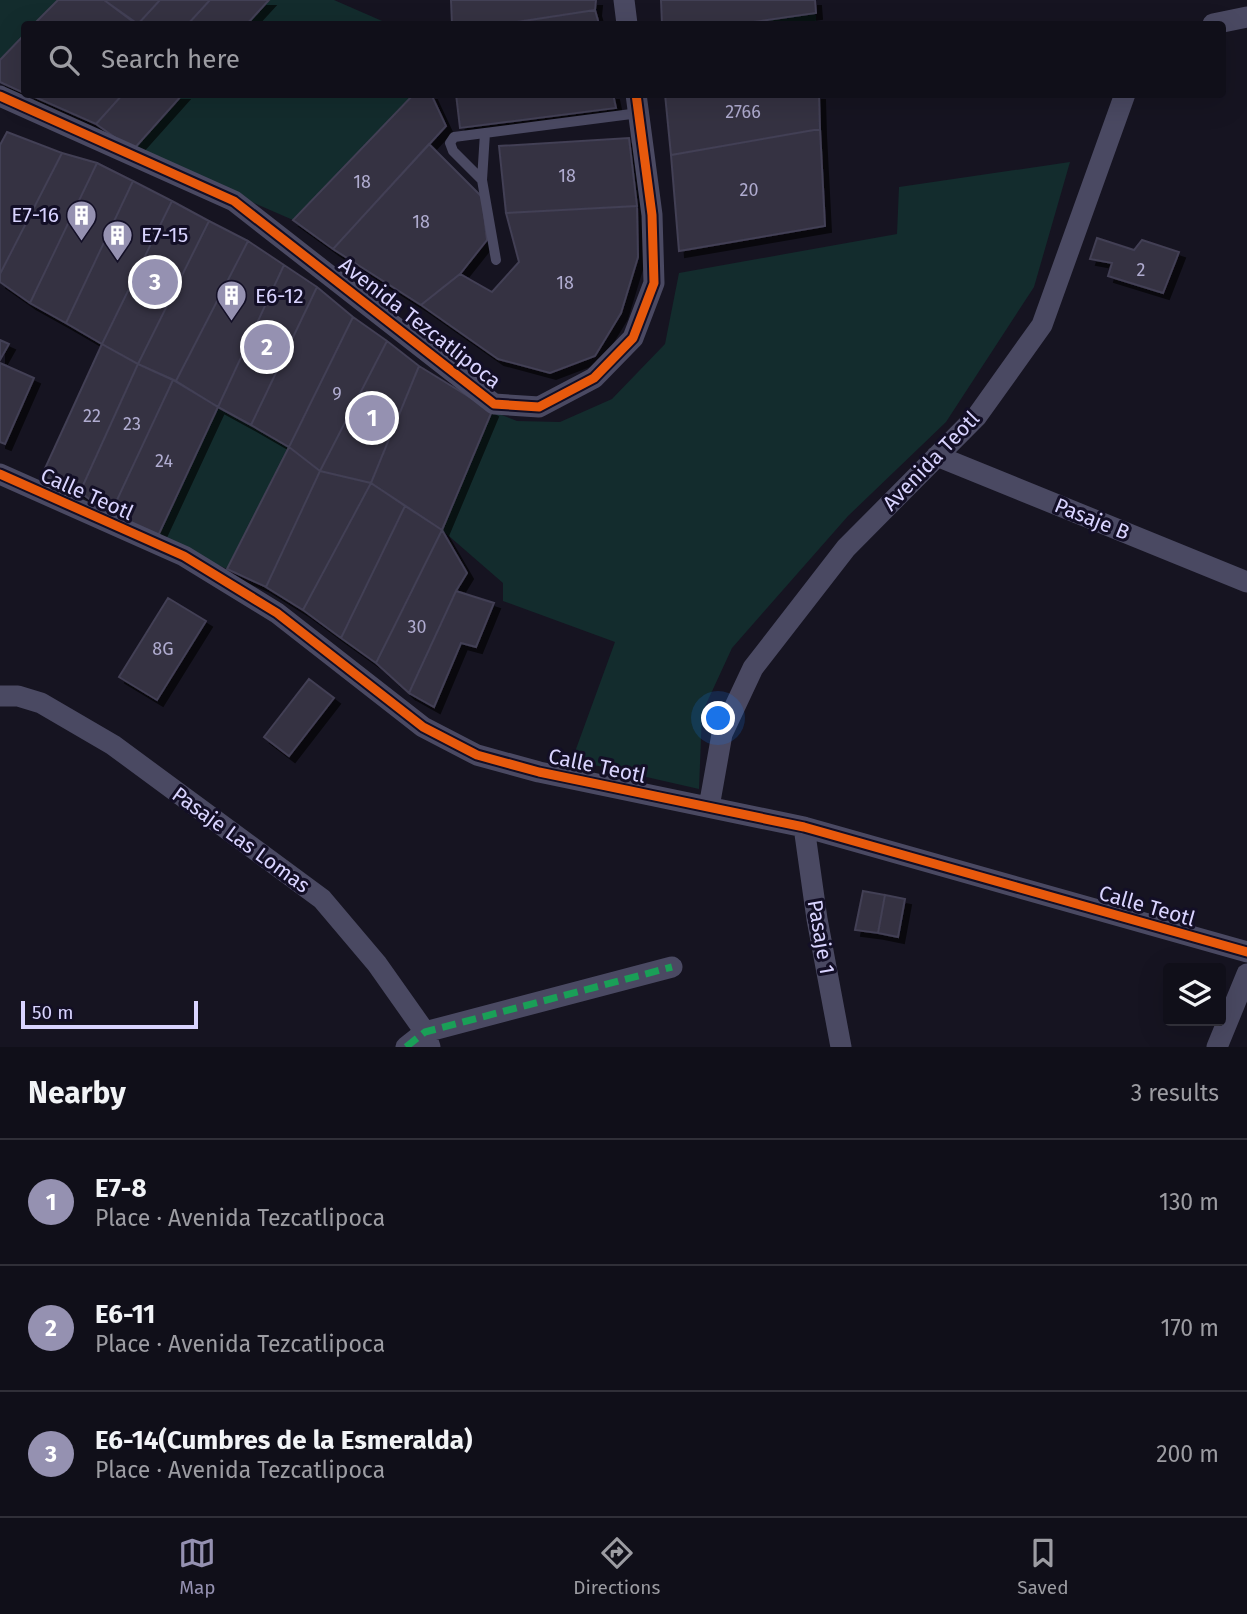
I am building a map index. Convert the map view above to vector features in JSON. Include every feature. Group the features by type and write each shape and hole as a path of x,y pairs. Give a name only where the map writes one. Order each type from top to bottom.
{"street":[{"path":"624,0 627,21"},
{"path":"1226,21 1247,17"},
{"path":"1226,28 1247,17"},
{"name":"Avenida Tezcatlipoca","path":"0,96 234,201 494,404 540,407 594,378 633,338 654,283 652,215 637,104"},
{"name":"Avenida Teotl","path":"709,807 722,734 753,668 846,548 977,416 1042,325 1124,98"},
{"name":"Pasaje B","path":"937,456 1247,582"},
{"name":"Calle Teotl","path":"0,474 184,556 277,613 423,727 477,755 540,772 804,827 1247,952"},
{"name":"Pasaje Las Lomas","path":"0,696 18,696 41,703 113,745 321,900 377,964 428,1040"},
{"name":"Pasaje 1","path":"804,827 817,919 841,1047"},
{"path":"406,1047 672,967"},
{"path":"1217,1047 1247,974"}],"lane":[{"path":"482,180 453,151 450,143 454,137 637,104"},
{"path":"485,132 482,180 496,260"}],"green space":[{"path":"0,0 58,0 37,21 21,21 21,38 0,60"},
{"path":"269,0 334,0 382,21 250,21"},
{"path":"816,13 816,21 760,21"},
{"path":"180,98 411,98 293,220 133,150"},
{"path":"1070,162 1034,287 946,422 848,516 732,648 702,713 699,789 572,760 615,642 503,601 503,583 442,530 492,411 517,421 560,422 612,399 665,344 679,273 897,234 899,187"},
{"path":"218,407 289,447 227,569 157,538"}],"building":[{"path":"58,0 104,0 132,21 37,21"},
{"path":"104,0 160,0 141,21 134,21"},
{"path":"160,0 210,0 191,21 141,21"},
{"path":"210,0 269,0 250,21 191,21"},
{"path":"451,0 596,0 595,10 524,21 452,21"},
{"path":"661,0 815,0 816,13 760,21 662,21"},
{"path":"595,10 598,21 524,21"},
{"path":"21,38 21,92 0,82 0,60"},
{"path":"37,98 119,98 96,124"},
{"path":"119,98 179,98 133,150 96,124"},
{"path":"410,98 433,98 446,126 333,249 293,220"},
{"path":"456,98 614,98 616,108 460,128"},
{"path":"665,98 819,98 820,129 671,155"},
{"path":"820,129 825,226 679,251 671,155"},
{"path":"7,132 62,153 0,274 0,145"},
{"path":"629,138 637,206 506,213 499,146"},
{"path":"429,144 482,197 487,240 460,274 421,305 333,249"},
{"path":"62,153 97,163 30,303 0,282 0,274"},
{"name":"E7-16","path":"97,163 133,181 66,323 30,303"},
{"name":"E7-15","path":"133,181 172,201 102,344 66,323"},
{"path":"172,201 209,221 138,364 102,344"},
{"path":"637,206 638,257 621,313 595,356 550,373 498,359 421,305 460,274 492,292 519,262 506,213"},
{"path":"209,221 248,241 176,381 138,364"},
{"path":"1097,238 1134,250 1142,240 1179,252 1163,293 1108,276 1112,263 1090,259"},
{"name":"E6-12","path":"248,241 284,265 218,407 176,381"},
{"path":"284,265 317,287 251,425 218,407"},
{"path":"317,287 353,317 289,447 251,425"},
{"path":"353,317 387,341 320,471 289,447"},
{"path":"0,340 9,344 0,360"},
{"path":"387,341 419,366 371,483 320,471"},
{"path":"102,344 138,364 80,492 42,475"},
{"path":"0,363 34,378 5,444 0,442"},
{"path":"138,364 173,380 110,515 80,492"},
{"path":"419,366 492,411 442,530 371,483"},
{"path":"173,380 218,407 157,538 110,515"},
{"path":"289,447 320,471 266,587 227,569"},
{"path":"320,471 371,483 303,610 266,587"},
{"path":"371,483 405,506 341,638 303,610"},
{"path":"405,506 442,530 376,663 341,638"},
{"path":"442,530 467,573 409,693 376,663"},
{"path":"456,591 494,603 476,647 461,643 434,707 409,693"},
{"path":"168,598 206,621 157,700 119,677"},
{"path":"309,679 334,698 289,756 264,737"},
{"path":"863,891 885,895 878,933 855,930"},
{"path":"885,895 905,899 898,937 878,933"}],"marked path":[{"path":"406,1047 425,1032 672,967"}],"cycle path":[{"path":"0,96 234,201 494,404 539,407 594,378 633,338 654,283 652,215 637,98"},
{"path":"0,474 184,556 277,613 423,727 477,755 539,772 804,827 1247,952"}],"place":[{"name":"E7-16","path":"82,242"},
{"name":"E7-15","path":"118,262"},
{"name":"E6-14(Cumbres de la Esmeralda)","path":"155,282"},
{"name":"E6-12","path":"232,323"},
{"name":"E6-11","path":"267,347"},
{"name":"E7-8","path":"372,418"}]}
